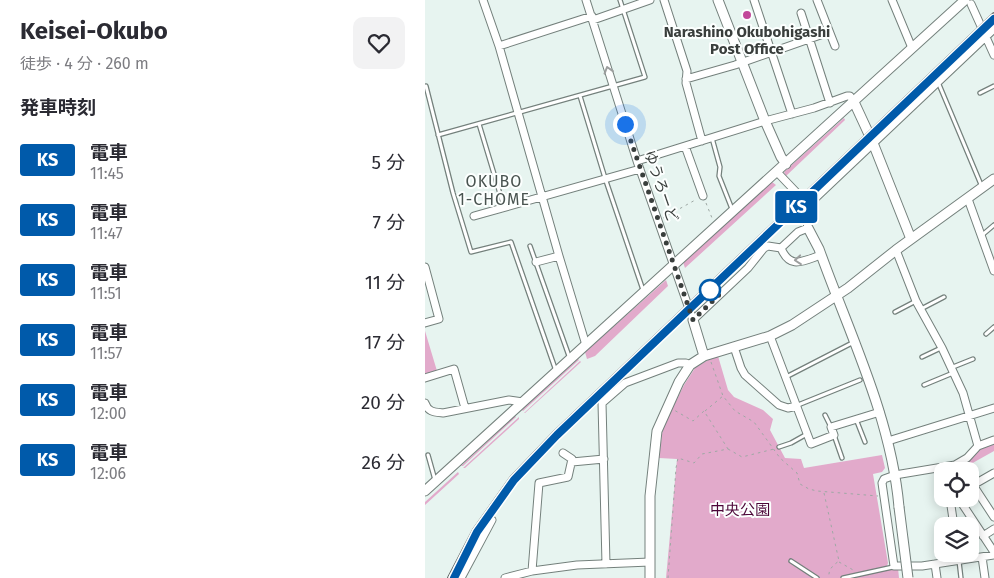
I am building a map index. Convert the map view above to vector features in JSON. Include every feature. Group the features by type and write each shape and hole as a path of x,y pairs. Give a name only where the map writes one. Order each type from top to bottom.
{"street":[{"path":"483,0 499,46 586,345"},
{"name":"ゆうろーど","path":"586,0 637,161 693,320"},
{"path":"499,46 623,10 650,0"},
{"path":"664,0 687,72 686,79 702,141"},
{"path":"718,0 765,121 786,164"},
{"path":"754,0 791,114"},
{"path":"817,0 835,46"},
{"path":"892,0 912,48"},
{"path":"425,491 912,48 968,1 994,55"},
{"path":"801,13 830,102"},
{"path":"908,578 895,475 880,412 821,255 808,228 805,208 994,29"},
{"path":"686,79 742,63 829,32"},
{"path":"637,161 849,96 854,102 873,143 911,239"},
{"path":"685,146 703,196"},
{"path":"474,216 640,169"},
{"path":"777,172 797,193"},
{"path":"650,578 653,451 658,426 679,382 690,365 704,356 769,336 792,325 837,296 896,250 994,180"},
{"path":"967,198 994,271"},
{"path":"781,248 797,232 808,228"},
{"path":"704,356 693,320 748,268 763,248 768,246 781,248"},
{"path":"781,248 785,257 797,263 821,255"},
{"path":"896,250 916,301 942,348 963,393 978,446"},
{"path":"536,262 559,256"},
{"path":"425,267 439,319 425,323"},
{"path":"769,336 811,444 834,435 831,427 880,412"},
{"path":"735,346 745,375 779,405 788,408 797,406"},
{"path":"606,564 602,403 625,382 679,363 690,365"},
{"path":"425,378 454,369 465,408"},
{"path":"425,403 426,407 432,412 443,412 509,400 523,402"},
{"path":"888,441 994,408"},
{"path":"961,462 978,446 994,440"},
{"path":"532,571 539,483 568,477 572,459 563,453"},
{"path":"572,462 603,459"},
{"path":"934,472 895,475 884,479 882,483 894,566 922,566 942,562"},
{"path":"994,473 973,485 994,518"},
{"path":"964,507 994,554 982,557 985,578"},
{"path":"461,578 492,520"},
{"path":"983,536 994,529"},
{"path":"505,578 532,571 577,565 650,562"},
{"path":"935,564 937,578"}],"lane":[{"path":"439,135 645,77 620,0"},
{"path":"937,82 982,188"},
{"path":"426,86 453,193 471,252 511,242 557,372"},
{"path":"980,93 994,86"},
{"path":"580,96 605,178 644,293"},
{"path":"479,124 504,208"},
{"path":"712,138 720,167 719,176 733,212"},
{"path":"980,236 994,225"},
{"path":"530,246 570,359"},
{"path":"920,309 945,297"},
{"path":"895,312 916,301"},
{"path":"986,334 994,327"},
{"path":"786,377 853,342"},
{"path":"922,357 942,348"},
{"path":"925,385 973,359"},
{"path":"797,406 860,380"},
{"path":"825,415 831,427"},
{"path":"857,419 865,442"},
{"path":"779,447 807,433"},
{"path":"834,435 842,458"},
{"path":"428,454 436,482"},
{"path":"791,561 817,578"},
{"path":"959,562 961,578"},
{"path":"843,578 894,566"}],"path":[{"path":"658,220 703,196 713,220"},
{"path":"667,406 693,421 723,396"},
{"path":"704,411 728,449 742,457 774,449"},
{"path":"668,578 678,458 694,463 701,454 728,449"},
{"path":"824,492 839,561 853,569 857,575"},
{"path":"829,578 828,572 839,561"}],"green space":[{"path":"844,118 845,120 786,176 784,172"},
{"path":"772,182 776,185 685,268 683,262"},
{"path":"666,280 668,286 595,356 587,359 585,352"},
{"path":"425,331 437,371 425,374"},
{"name":"中央公園","path":"718,356 728,390 734,397 763,410 773,419 770,430 785,458 801,459 804,468 882,455 885,468 882,472 873,474 888,570 898,568 899,578 666,578 677,459 659,458 663,427 684,385 695,368"},
{"path":"578,359 579,360 522,410"},
{"path":"580,361 581,362 524,413"},
{"path":"515,416 516,417 461,466"},
{"path":"519,417 519,419 463,468"},
{"path":"994,442 994,451 974,462 965,462 981,448"},
{"path":"458,472 459,474 425,505 425,502"}],"railway":[{"path":"449,578 474,530 511,478 555,432 994,14"}],"train":[{"name":"KS","path":"454,578 477,532 514,480 557,435 994,19"}],"place":[{"name":"Narashino Okubohigashi Post Office","path":"747,15"}],"district":[{"name":"OKUBO 1-CHOME","path":"494,190"}],"route":[{"path":"625,124 693,320 722,292 710,290"}]}
